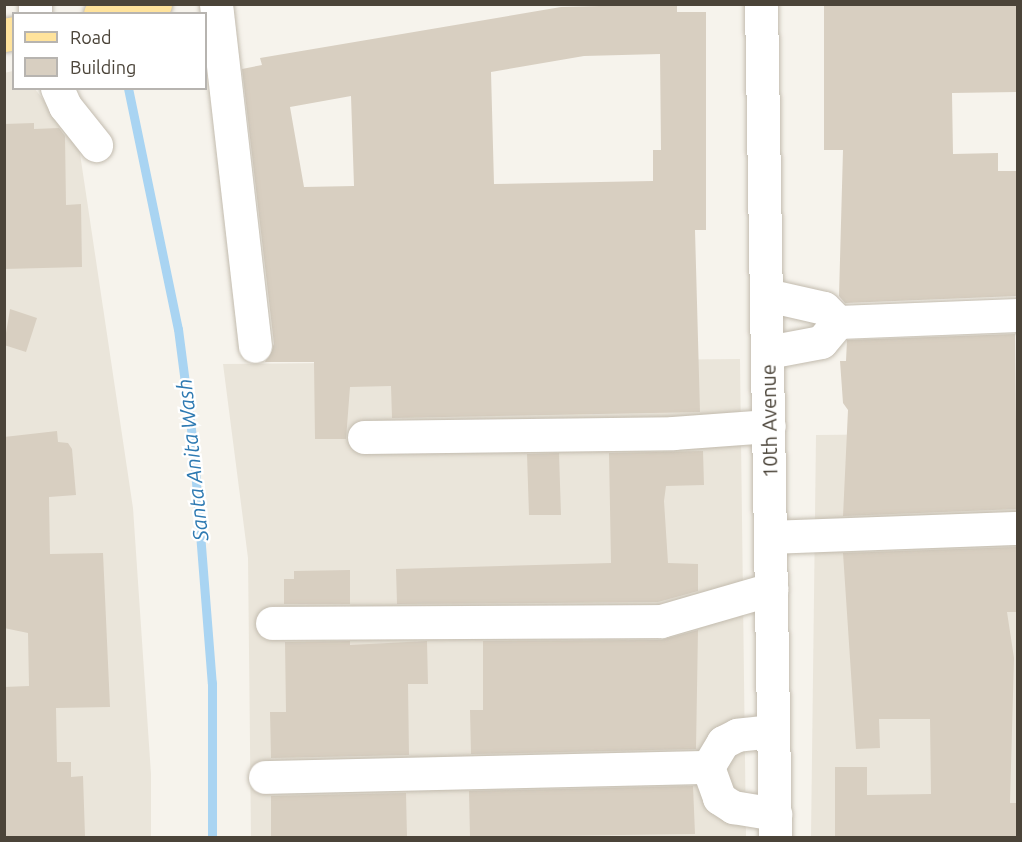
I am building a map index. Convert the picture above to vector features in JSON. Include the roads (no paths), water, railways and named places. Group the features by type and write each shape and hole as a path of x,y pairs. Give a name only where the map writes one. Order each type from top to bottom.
{"main road":[{"path":"112,12 147,6"}],"street":[{"path":"216,4 255,346"},
{"name":"10th Avenue","path":"761,4 775,826"},
{"path":"58,90 65,106 96,145"},
{"path":"767,295 824,308 838,322 1017,315"},
{"path":"768,352 821,342 838,322"},
{"path":"364,437 673,433 769,426"},
{"path":"771,537 1017,528"},
{"path":"272,623 661,621 771,589"},
{"path":"708,767 723,742 737,735 773,731"},
{"path":"265,777 708,767"},
{"path":"708,767 719,798 775,826"}],"waterway":[{"name":"Santa Anita Wash","path":"128,90 178,329 193,444 212,683 212,838"}]}
